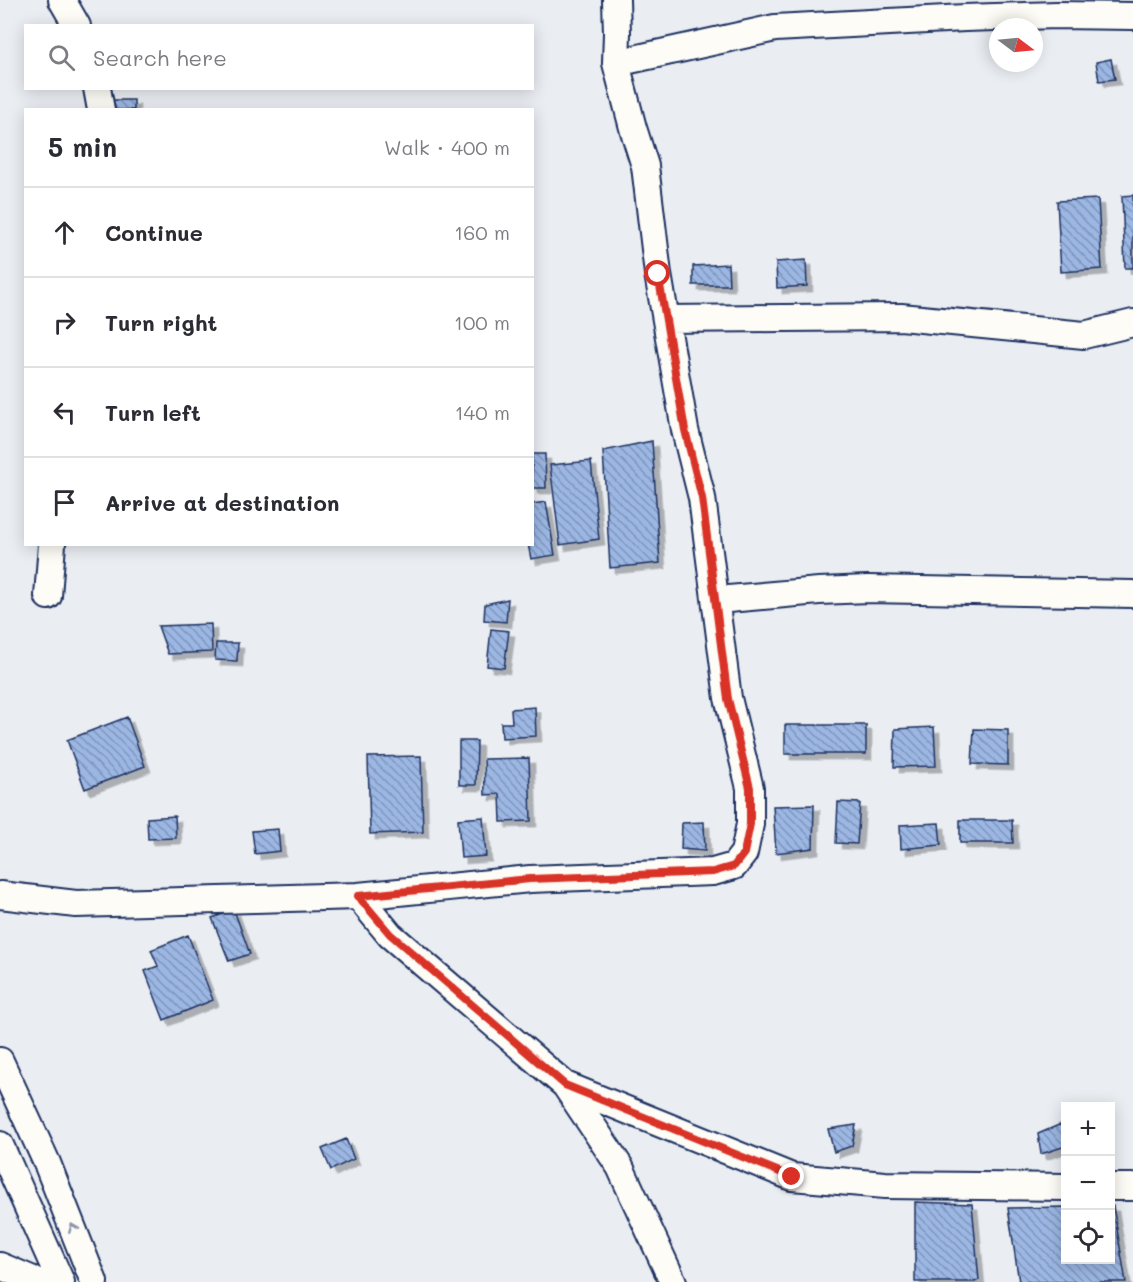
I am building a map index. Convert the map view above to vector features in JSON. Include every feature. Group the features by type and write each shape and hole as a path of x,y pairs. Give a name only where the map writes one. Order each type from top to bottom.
{"street":[{"path":"62,0 76,24"},
{"path":"0,895 76,904 358,896 530,879 713,872 734,866 744,853 750,824 750,788 728,699 702,498 685,430 658,274 645,166 616,63 616,0"},
{"path":"616,63 775,28 965,18 1057,15 1133,16"},
{"path":"97,90 101,108"},
{"path":"666,319 901,317 1084,335 1133,323"},
{"path":"48,596 52,546"},
{"path":"717,600 868,589 1133,594"},
{"path":"358,896 390,934 565,1085 620,1167 673,1282"},
{"path":"0,1061 47,1163 94,1282"},
{"path":"565,1085 792,1177 885,1185 1061,1186"},
{"path":"0,1145 61,1282"},
{"path":"1115,1187 1133,1187"},
{"path":"0,1266 38,1282"}],"building":[{"path":"1111,59 1115,79 1099,81 1096,62"},
{"path":"112,100 134,100 134,108 112,108"},
{"path":"1133,195 1133,268 1125,268 1122,196"},
{"path":"1098,199 1102,269 1061,272 1057,201"},
{"path":"806,260 807,286 777,288 776,262"},
{"path":"728,264 729,285 693,285 693,266"},
{"path":"652,441 660,563 610,568 603,451"},
{"path":"534,454 545,454 546,488 534,488"},
{"path":"591,461 599,539 560,545 550,465"},
{"path":"546,502 555,555 531,559 528,546 534,546 534,504"},
{"path":"508,599 506,622 484,620 485,604"},
{"path":"211,624 212,652 168,654 158,626"},
{"path":"491,629 509,631 504,668 487,666"},
{"path":"216,643 238,643 237,661 215,660"},
{"path":"535,707 536,736 502,738 501,723 512,723 511,709"},
{"path":"127,717 145,766 85,789 67,740"},
{"path":"785,725 866,725 866,754 785,754"},
{"path":"934,727 936,766 894,767 895,729"},
{"path":"974,729 1008,730 1008,765 972,764"},
{"path":"459,741 477,741 476,785 459,785"},
{"path":"421,756 423,832 370,834 368,757"},
{"path":"529,758 531,821 501,822 500,794 485,795 484,759"},
{"path":"838,802 860,803 857,844 836,843"},
{"path":"814,805 813,848 776,853 773,806"},
{"path":"175,816 176,838 148,839 147,818"},
{"path":"483,817 486,856 461,858 458,819"},
{"path":"960,820 1012,820 1013,843 960,843"},
{"path":"704,822 705,851 681,849 682,823"},
{"path":"939,823 941,845 901,849 900,825"},
{"path":"278,829 280,851 255,854 252,831"},
{"path":"234,910 250,954 229,961 212,918"},
{"path":"188,935 213,1000 164,1020 145,971 158,966 151,950"},
{"path":"1061,1124 1061,1148 1041,1154 1038,1134"},
{"path":"856,1125 852,1146 834,1152 828,1129"},
{"path":"346,1139 354,1159 331,1170 322,1149"},
{"path":"915,1202 972,1204 979,1280 975,1282 915,1282"},
{"path":"1061,1207 1061,1264 1115,1264 1115,1218 1126,1282 1019,1282 1008,1208"}],"route":[{"path":"658,274 685,430 702,498 728,699 750,788 750,824 744,853 734,866 713,872 530,879 358,896 390,934 565,1085 792,1177"}]}
